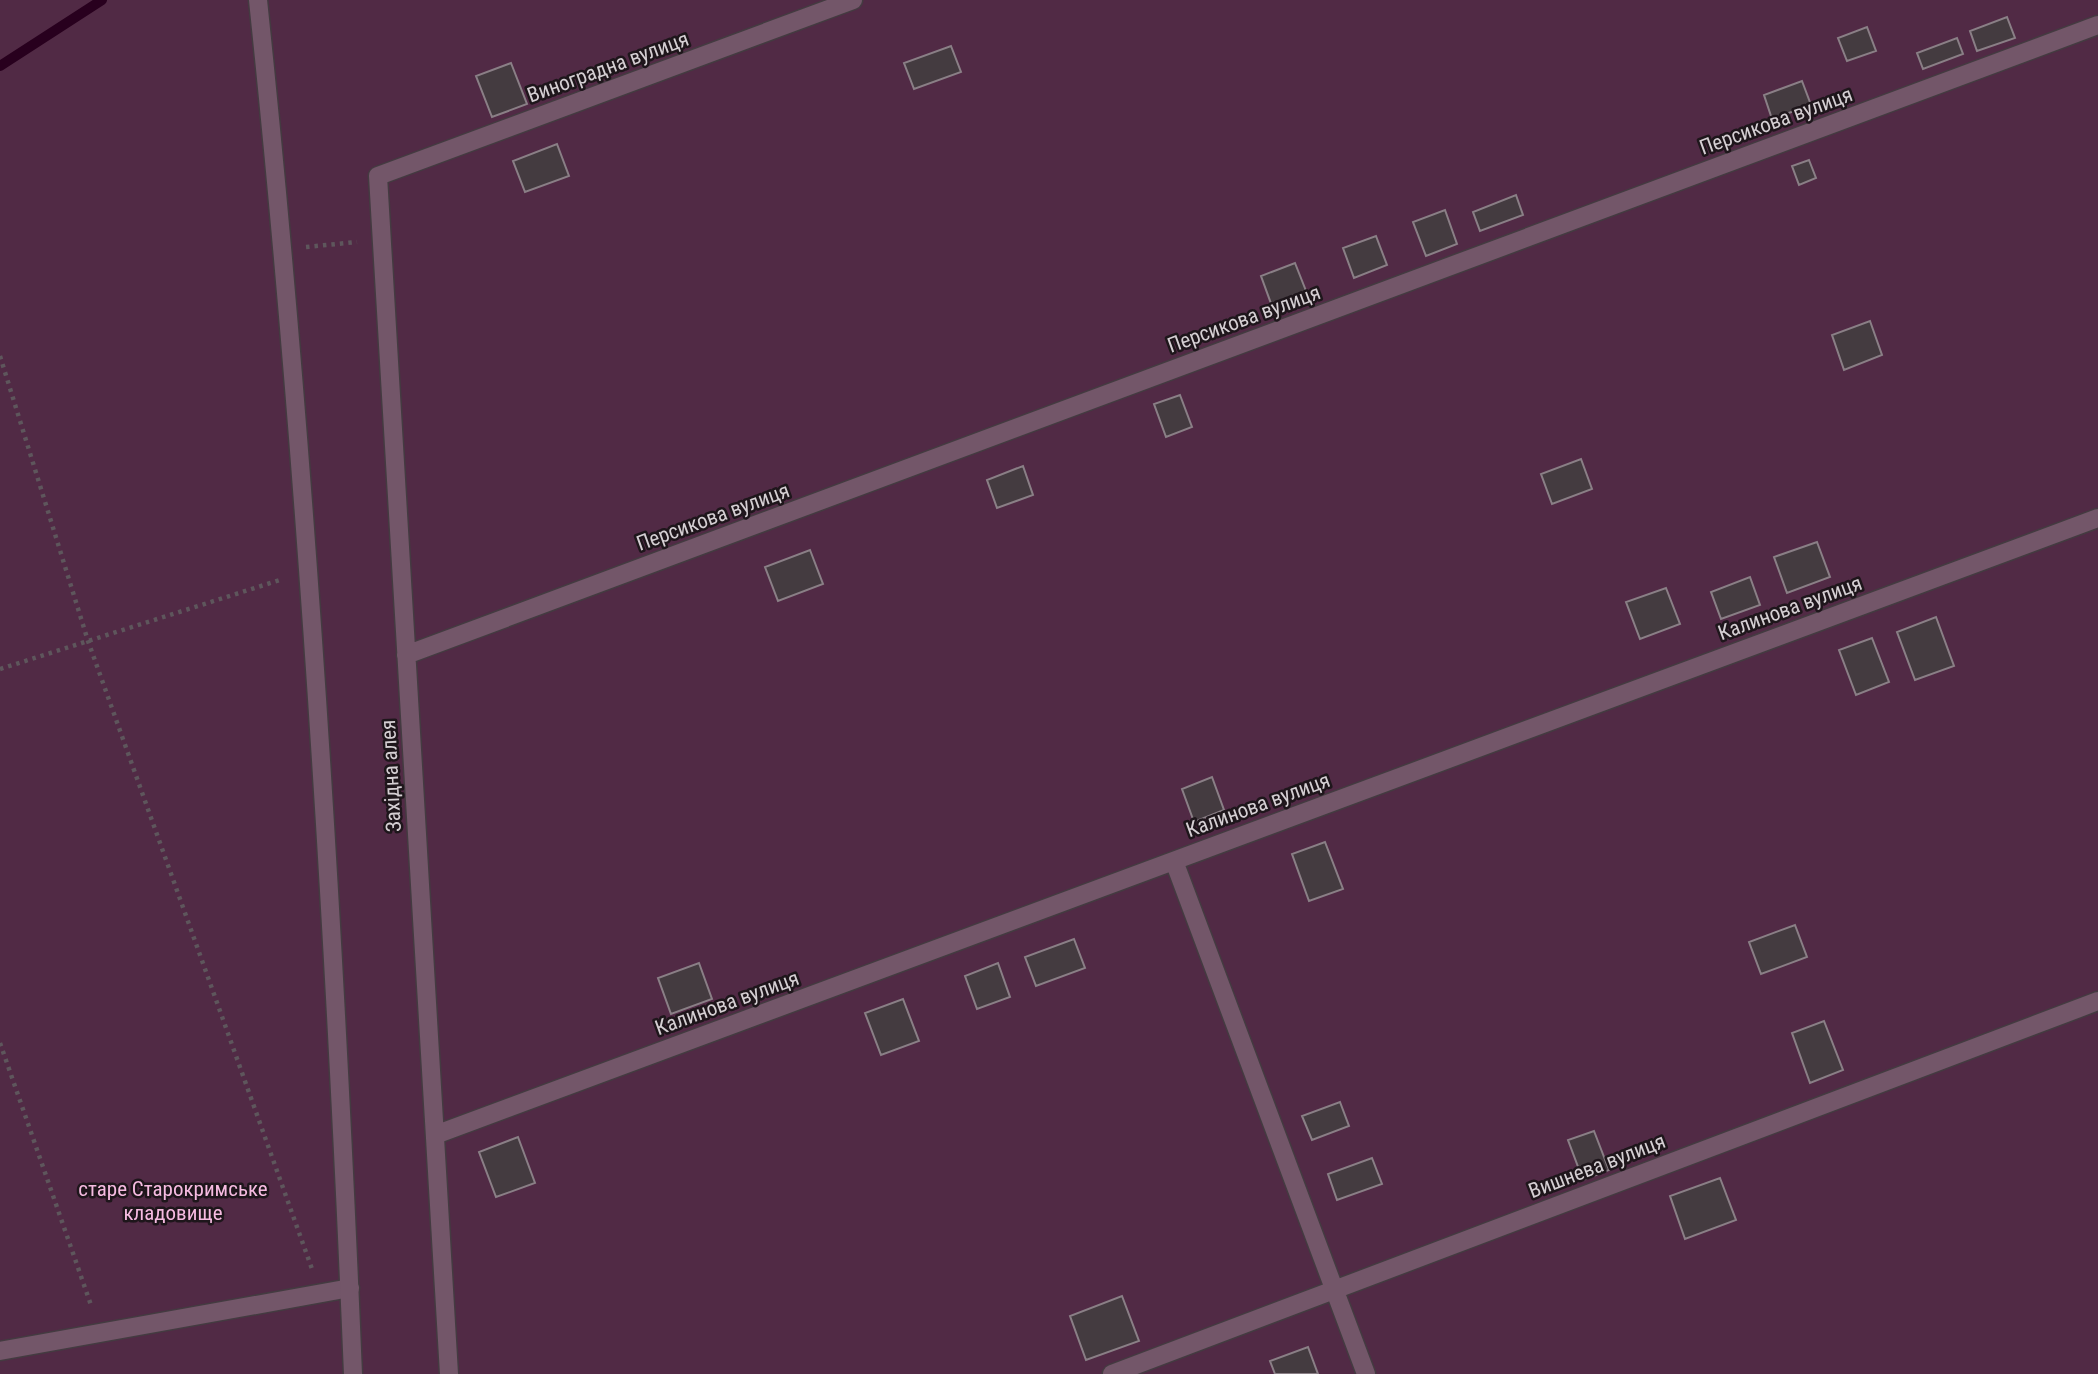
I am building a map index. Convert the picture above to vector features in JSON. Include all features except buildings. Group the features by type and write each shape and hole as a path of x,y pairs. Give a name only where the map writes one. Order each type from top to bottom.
{"street":[{"path":"258,0 284,249 311,570 354,1374"},
{"name":"Виноградна вулиця","path":"378,176 853,0"},
{"name":"Персикова вулиця","path":"406,655 2098,25"},
{"name":"Західна алея","path":"378,176 449,1374"},
{"name":"Калинова вулиця","path":"435,1135 2098,518"},
{"path":"1174,861 1366,1374"},
{"name":"Вишнева вулиця","path":"1112,1374 2098,1001"},
{"path":"0,1351 350,1288"}],"path":[{"path":"284,249 382,239"},
{"path":"0,356 88,641 320,1293"},
{"path":"0,669 311,570"},
{"path":"0,1043 100,1332"}],"green space":[{"name":"старе Старокримське кладовище","path":"0,0 2098,0 2098,1374 0,1374"}],"waterway":[{"path":"0,66 102,0"}]}
